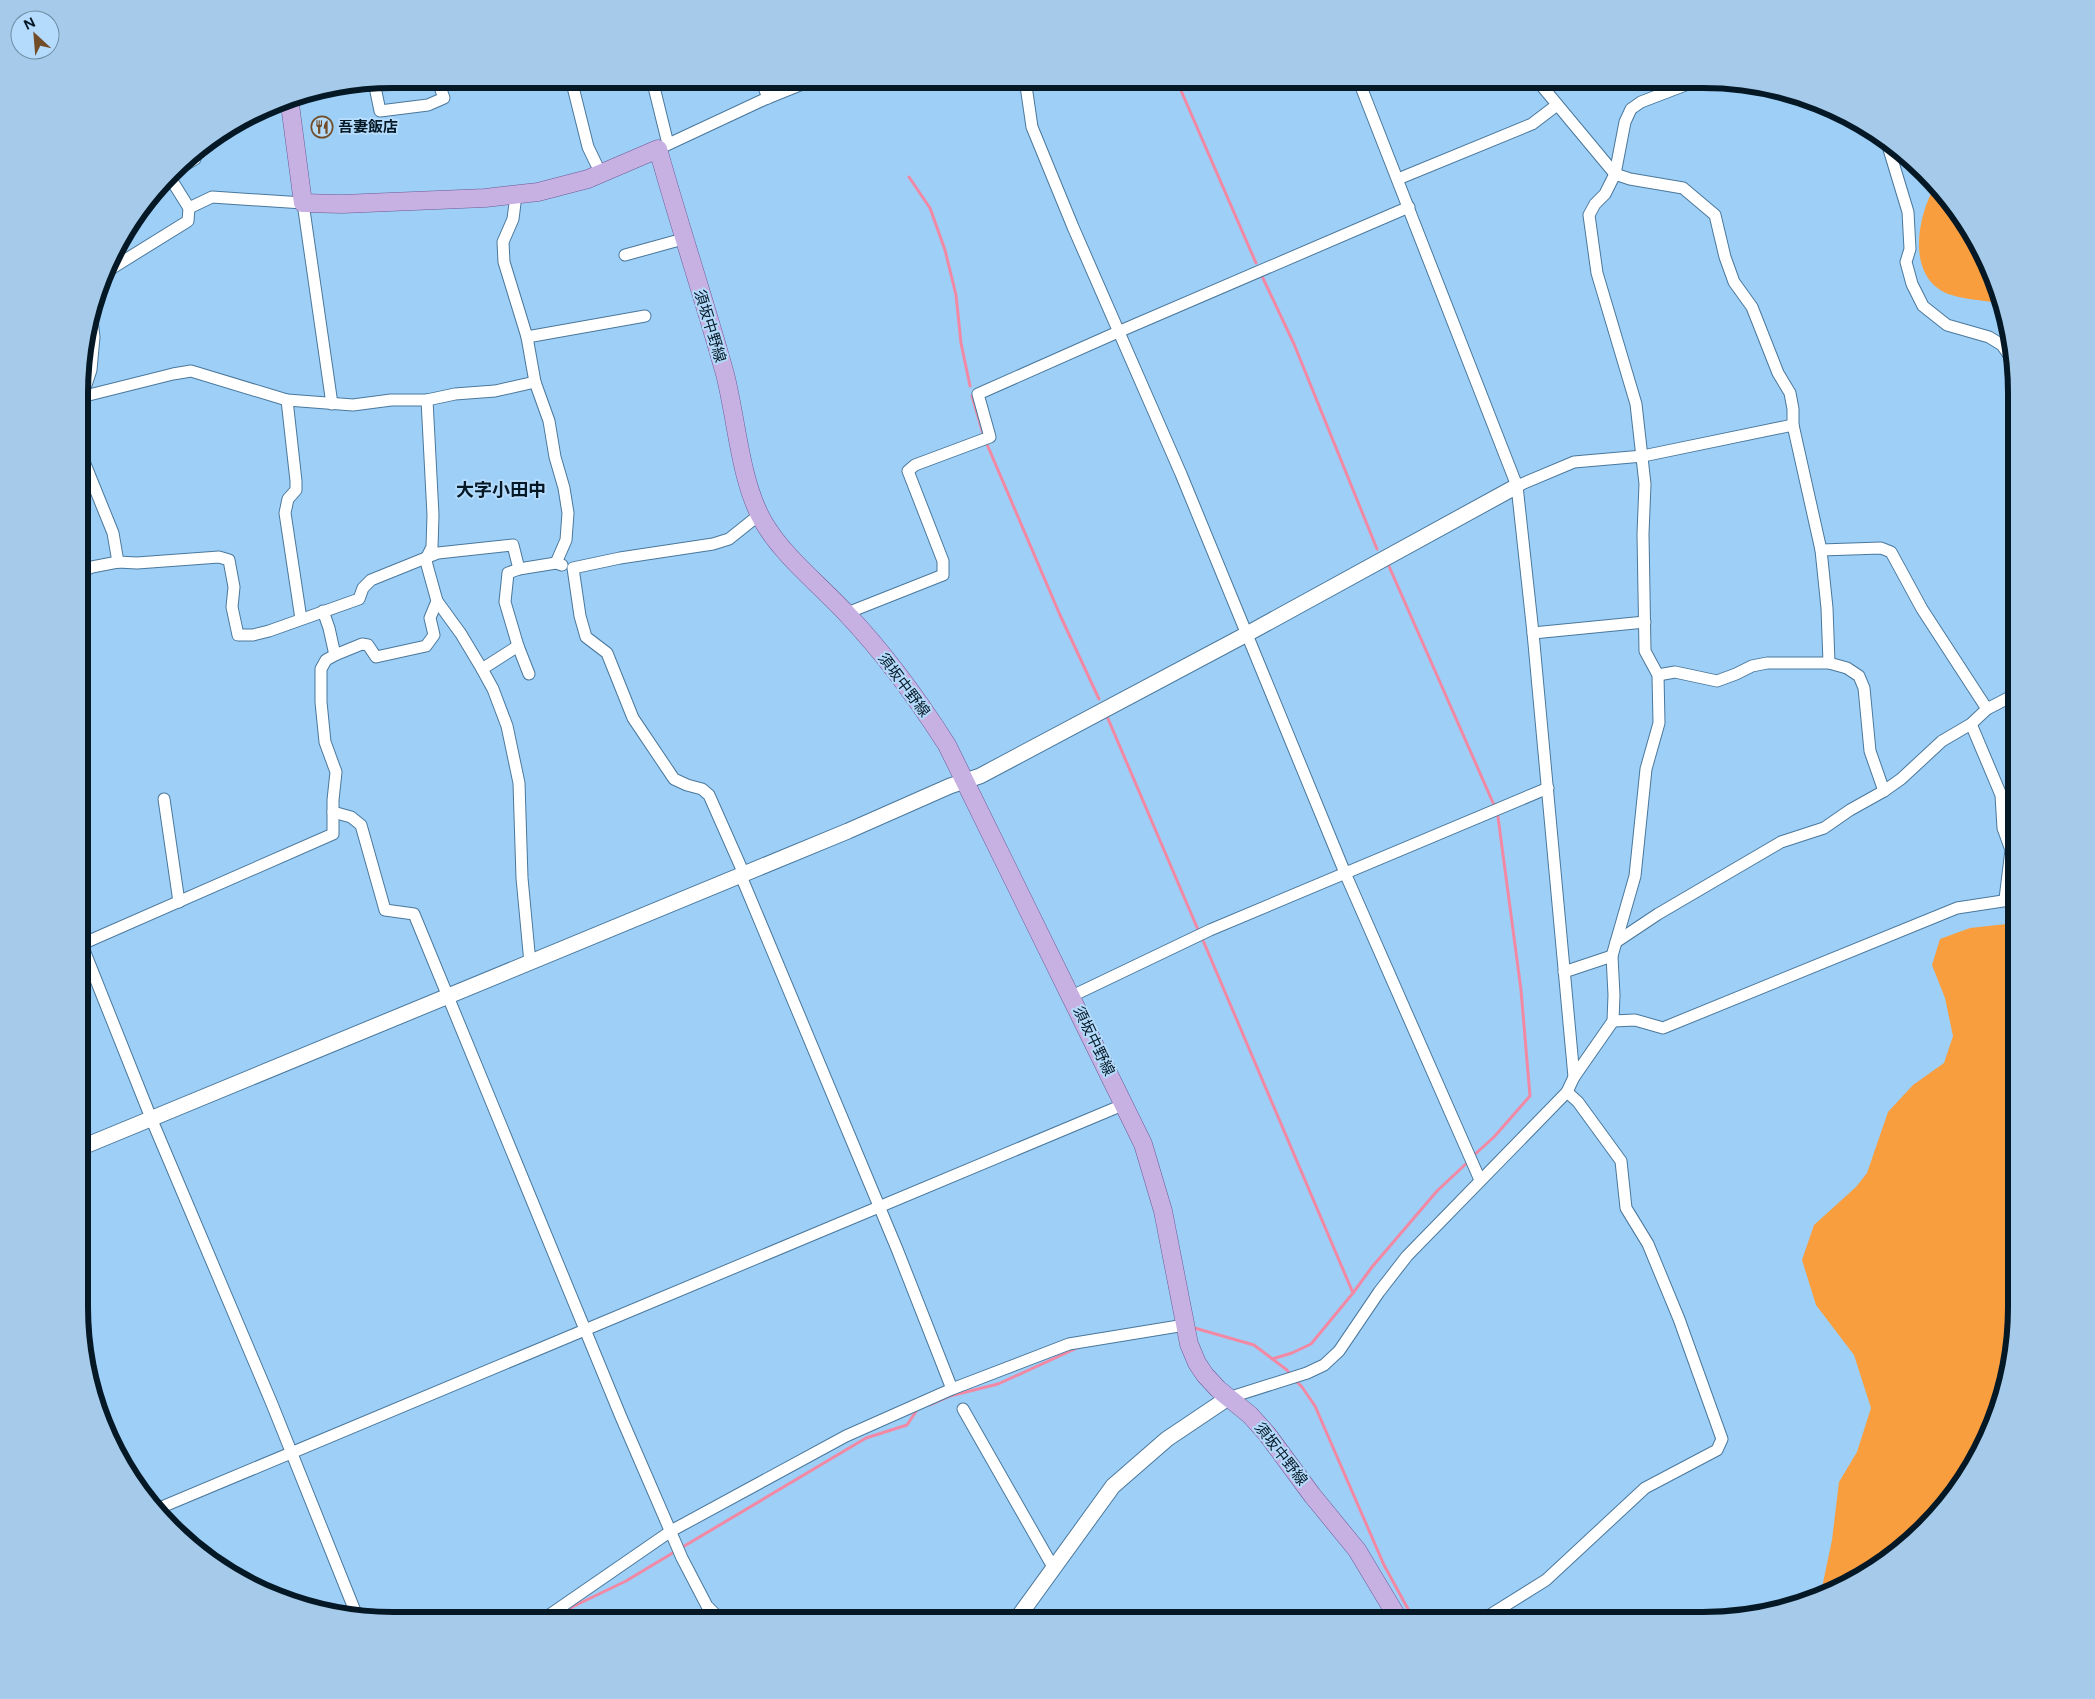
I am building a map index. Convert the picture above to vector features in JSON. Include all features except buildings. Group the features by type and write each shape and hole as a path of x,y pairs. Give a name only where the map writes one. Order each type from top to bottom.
{"main road":[{"path":"290,105 303,202 342,204 516,195 573,184 663,147"},
{"name":"須坂中野線","path":"663,147 683,239 724,374 749,489 759,515 780,545 847,613 883,655 916,698 947,745 1072,996 1143,1144 1158,1193 1189,1344 1197,1363 1205,1376 1228,1398 1250,1415 1277,1446 1312,1495 1362,1556 1394,1612"}],"street":[{"path":"375,88 380,111 428,105 444,98 440,88"},
{"path":"573,88 588,147 601,174"},
{"path":"653,88 663,147 793,88"},
{"path":"764,88 768,98"},
{"path":"1026,88 1032,127 1118,332 1181,474 1345,873 1480,1180"},
{"path":"1362,88 1517,486 1548,788 1574,1077"},
{"path":"1543,88 1615,174 1630,179 1683,188 1715,215 1725,257 1734,282 1752,307 1778,373 1790,393 1793,425 1821,550 1827,608 1829,663"},
{"path":"1022,1612 1113,1486 1167,1439 1228,1398 1307,1373 1324,1365 1338,1351 1407,1256 1566,1092 1574,1077 1613,1021 1612,956 1634,876 1646,769 1658,723 1658,675 1645,651 1643,534 1645,484 1636,404 1597,273 1589,215 1595,204 1605,194 1615,174 1625,122 1631,109 1641,102 1677,88"},
{"path":"1398,179 1532,124 1557,105"},
{"path":"1890,151 1908,212 1910,249 1906,262 1912,284 1923,306 1948,325 1988,337 2004,348"},
{"path":"115,266 188,220 189,208 172,182"},
{"path":"516,195 513,219 503,242 504,262 528,337 535,382 549,421 555,457 564,488 568,513 566,540 556,564"},
{"path":"189,208 212,197 303,202 332,404"},
{"path":"847,613 944,575 943,561 908,471 915,465 990,437 978,394 1409,207"},
{"path":"625,255 683,239"},
{"path":"528,337 645,316"},
{"path":"88,379 91,370 93,332"},
{"path":"88,396 173,374 191,372 287,400 353,405 391,400 427,400 455,394 495,391 535,382"},
{"path":"287,400 296,490 288,499 285,513 301,619"},
{"path":"427,400 434,515 432,548 426,559 437,602 462,634 494,688 507,726 519,783 522,878 530,963"},
{"path":"88,1145 980,776 1247,634 1517,486 1574,462 1643,456 1793,425"},
{"path":"88,471 113,533 118,562"},
{"path":"529,674 518,646 505,602 508,572 556,564 573,568 620,558 713,544 729,539 759,515"},
{"path":"88,569 118,562 137,563 219,557 229,560 234,587 232,607 238,635 253,635 269,631 360,599 362,588 370,580 438,553 513,546 519,569"},
{"path":"1821,550 1881,548 1890,552 1922,609 1987,709"},
{"path":"573,568 580,616 586,637 607,654 633,718 674,779 702,789 709,795 952,1389"},
{"path":"88,939 179,902 333,834 336,772 325,742 321,702 321,669 326,660 362,644 368,645 376,656 426,646 434,635 430,618 437,602"},
{"path":"323,611 335,655"},
{"path":"1533,633 1646,622"},
{"path":"482,669 518,646"},
{"path":"1658,675 1675,672 1717,681 1752,666 1767,663 1829,663 1847,668 1859,676 1867,700 1870,751 1884,791"},
{"path":"1616,942 1658,914 1781,842 1824,828 1850,810 1884,791 1901,779 1942,741 1971,724 1987,709 2008,698"},
{"path":"1971,724 2001,795 2003,828 2008,840"},
{"path":"1072,996 1210,930 1548,788"},
{"path":"164,799 179,902"},
{"path":"333,812 351,817 361,825 385,910 414,914 585,1329 682,1558 713,1612"},
{"path":"1613,1021 1635,1020 1663,1028 1957,908 2008,900"},
{"path":"1564,972 1612,956"},
{"path":"88,960 151,1118 354,1609"},
{"path":"1495,1612 1546,1580 1645,1488 1717,1450 1722,1439 1679,1319 1648,1244 1626,1208 1621,1161 1578,1102 1566,1092"},
{"path":"162,1507 1125,1104"},
{"path":"554,1612 671,1532 846,1436 952,1389 1070,1344 1185,1325"},
{"path":"963,1409 1054,1567"}],"shaded area":[{"path":"1932,191 1967,240 1976,257 1994,302 1961,298 1948,294 1931,282 1924,270 1920,257 1919,242 1924,212"},
{"path":"2008,924 2008,1307 2002,1366 1991,1405 1976,1442 1956,1476 1932,1508 1888,1549 1855,1571 1822,1587 1832,1540 1839,1482 1857,1452 1871,1408 1854,1355 1816,1305 1802,1260 1814,1225 1856,1187 1867,1173 1888,1112 1913,1085 1944,1063 1953,1036 1945,998 1932,965 1940,939 1970,928"}],"waterway":[{"path":"1180,88 1256,263"},
{"path":"909,177 930,208 945,250 956,295 961,343 970,386"},
{"path":"1261,274 1294,344 1377,549"},
{"path":"972,396 984,437"},
{"path":"986,442 1060,615 1099,699"},
{"path":"1388,564 1494,805"},
{"path":"1106,714 1199,932"},
{"path":"1473,1156 1494,1137 1530,1096 1521,990 1498,817"},
{"path":"1202,938 1353,1293"},
{"path":"1272,1359 1292,1353 1311,1344 1372,1267 1437,1191 1469,1161"},
{"path":"1191,1327 1254,1345 1287,1370 1291,1376"},
{"path":"930,1405 950,1396 998,1384 1077,1348"},
{"path":"1295,1380 1315,1406 1384,1565 1410,1612"},
{"path":"681,1548 866,1438 907,1425 917,1410"},
{"path":"565,1612 626,1581 676,1551"}],"place":[{"name":"吾妻飯店","path":"322,127"}],"district":[{"name":"大字小田中","path":"501,490"}]}
